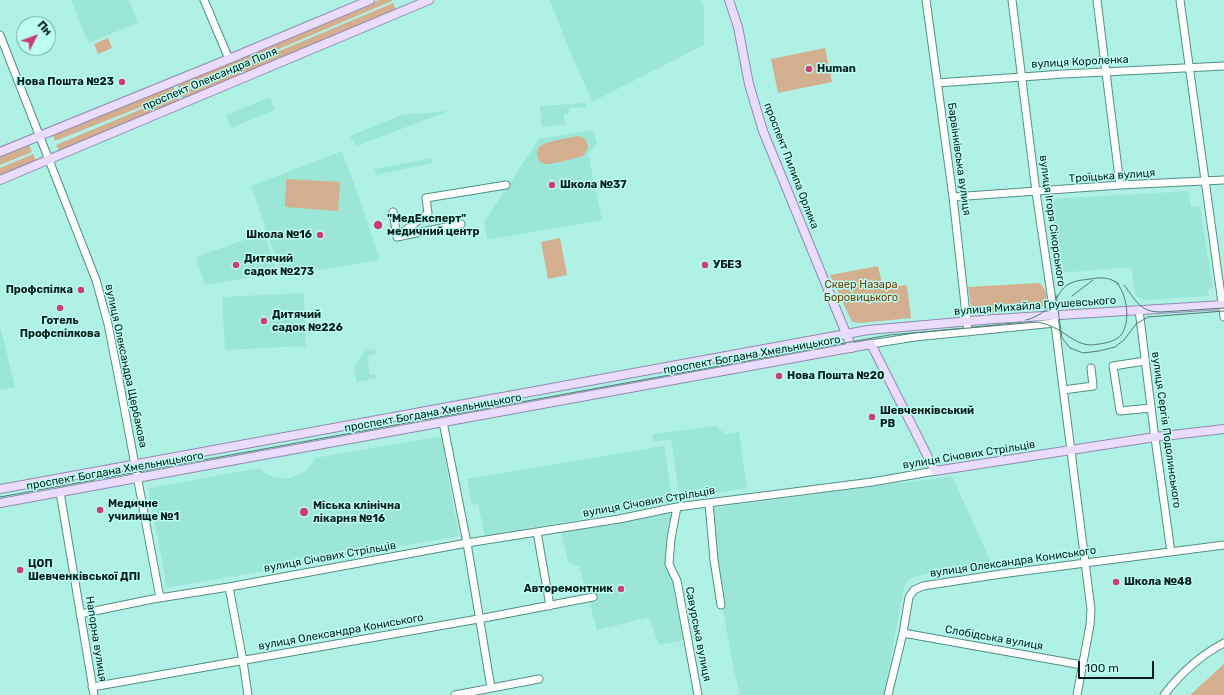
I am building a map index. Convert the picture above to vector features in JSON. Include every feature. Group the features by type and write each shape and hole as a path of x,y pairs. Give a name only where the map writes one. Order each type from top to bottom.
{"main road":[{"name":"проспект Олександра Поля","path":"0,152 370,0"},
{"name":"проспект Олександра Поля","path":"0,180 429,0"},
{"name":"проспект Пилипа Орлика","path":"729,0 738,27 749,84 763,131 852,348"},
{"name":"вулиця Михайла Грушевського","path":"847,334 884,328 967,322 1054,319 1139,310 1223,305"},
{"name":"проспект Богдана Хмельницького","path":"0,488 847,334"},
{"name":"проспект Богдана Хмельницького","path":"0,503 871,344"},
{"path":"871,344 935,471"},
{"path":"616,376 618,390"},
{"path":"441,408 443,422"},
{"name":"вулиця Січових Стрільців","path":"935,471 1155,437 1224,429"}],"street":[{"path":"204,0 229,59"},
{"name":"Барвінківська вулиця","path":"926,0 953,197 968,332"},
{"name":"вулиця Ігоря Сікорського","path":"1012,0 1036,192 1064,390 1091,609 1090,625 1076,695"},
{"path":"1097,0 1120,186"},
{"path":"1180,0 1188,67 1224,317"},
{"name":"вулиця Олександра Щербакова","path":"0,34 96,280 109,332 160,598"},
{"name":"вулиця Короленка","path":"937,83 1105,71 1224,66"},
{"name":"Троїцька вулиця","path":"953,197 1224,180"},
{"path":"398,237 428,213 426,198 506,185"},
{"path":"393,212 398,237"},
{"path":"398,237 461,224"},
{"name":"вулиця Сергія Подолинського","path":"1139,310 1171,552"},
{"name":"вулиця Михайла Грушевського","path":"871,344 915,337 968,332 1054,319"},
{"path":"1145,361 1112,366 1120,411 1151,408"},
{"path":"1064,390 1094,386 1091,368"},
{"path":"443,422 467,543 491,688"},
{"name":"вулиця Січових Стрільців","path":"80,614 160,598 229,587 467,543 635,516 677,507 872,482 935,471"},
{"name":"Напорна вулиця","path":"60,492 94,695"},
{"path":"709,503 714,560 721,605"},
{"name":"Савурська вулиця","path":"677,507 671,539 669,564 677,581 698,695"},
{"path":"537,532 550,606"},
{"name":"вулиця Олександра Кониського","path":"888,695 903,633 909,597 914,590 923,586 1224,545"},
{"path":"229,587 248,695"},
{"name":"вулиця Олександра Кониського","path":"92,687 550,606 593,597"},
{"name":"Слобідська вулиця","path":"903,633 1082,665"},
{"path":"1164,695 1170,687 1204,654 1224,643"},
{"path":"455,695 539,679"}],"shaded area":[{"path":"71,0 129,0 138,23 88,43"},
{"path":"550,0 700,0 704,8 704,45 592,102"},
{"path":"270,97 275,110 231,128 226,115"},
{"path":"586,103 587,107 569,108 569,113 564,114 565,125 542,127 540,106"},
{"path":"449,111 356,146 350,136 401,115"},
{"name":"Школа №37","path":"593,130 597,144 588,154 602,220 487,240 484,222 539,139"},
{"name":"Школа №16","path":"342,151 380,260 282,276 251,186"},
{"path":"432,158 433,163 376,175 374,169"},
{"path":"1188,191 1191,207 1200,206 1213,288 1208,289 1209,296 1146,300 1136,296 1131,267 1059,273 1050,199"},
{"name":"Дитячий садок №273","path":"264,233 277,273 205,285 196,257"},
{"name":"Дитячий садок №226","path":"304,293 306,346 225,350 222,297"},
{"path":"0,325 15,387 0,390"},
{"path":"375,349 376,354 367,356 370,374 376,374 377,378 357,382 354,367 365,351"},
{"path":"716,426 725,434 739,432 747,488 680,499 671,440 653,441 652,434"},
{"name":"Міська клінічна лікарня №16","path":"441,436 459,536 167,588 148,488 260,468 266,474 275,478 290,478 303,473 309,468 315,458"},
{"path":"664,446 673,503 485,536 478,504 472,505 467,479"},
{"path":"952,476 993,567 930,573 908,580 904,587 884,695 740,695 731,656 717,576 712,508"},
{"path":"673,513 667,565 676,582 686,640 659,645 649,617 597,630 579,566 568,562 561,532"}],"green space":[{"path":"379,0 392,1 180,91 177,85"},
{"path":"393,3 396,10 183,99 180,93"},
{"path":"108,38 112,48 98,54 94,44"},
{"name":"Human","path":"825,48 832,82 778,93 771,59"},
{"path":"173,86 176,93 55,141 53,135"},
{"path":"177,94 179,101 59,151 56,145"},
{"path":"577,136 584,138 587,143 588,148 583,156 548,164 542,163 538,158 537,152 539,147 542,145"},
{"path":"29,145 32,152 0,165 0,157"},
{"path":"33,154 36,161 0,176 0,168"},
{"path":"286,179 340,182 338,211 285,207"},
{"path":"560,238 567,275 548,279 541,242"},
{"name":"Сквер Назара Боровицького","path":"878,266 883,288 907,285 911,318 861,323 852,322 830,275"},
{"path":"1039,283 1044,288 1046,294 1046,301 1042,307 982,314 972,313 968,287"},
{"path":"1224,664 1224,695 1190,695"}],"tram line":[{"path":"1026,320 1046,310 1055,301 1063,288 1073,282 1102,278 1112,280 1119,284"},
{"path":"1072,296 1093,280"},
{"path":"0,497 889,335 1037,322 1055,328 1086,345 1102,344 1110,342 1120,336 1126,323 1127,316 1123,292 1115,281"},
{"path":"1124,285 1135,300 1148,310 1161,312 1224,308"},
{"path":"1056,295 1062,338 1070,348 1083,353 1115,347 1124,340 1136,324 1148,317 1224,311"}],"place":[{"name":"Human","path":"809,69"},
{"name":"Нова Пошта №23","path":"122,82"},
{"name":"Школа №37","path":"552,185"},
{"name":"\"МедЕксперт\" медичний центр","path":"378,225"},
{"name":"Школа №16","path":"320,235"},
{"name":"Дитячий садок №273","path":"236,265"},
{"name":"УБЕЗ","path":"705,265"},
{"name":"Профспілка","path":"81,290"},
{"name":"Готель Профспілкова","path":"60,308"},
{"name":"Дитячий садок №226","path":"264,321"},
{"name":"Нова Пошта №20","path":"779,376"},
{"name":"Шевченківський РВ","path":"872,417"},
{"name":"Медичне училище №1","path":"100,510"},
{"name":"Міська клінічна лікарня №16","path":"304,512"},
{"name":"ЦОП Шевченківської ДПІ","path":"20,570"},
{"name":"Школа №48","path":"1116,582"},
{"name":"Авторемонтник","path":"621,589"}]}
